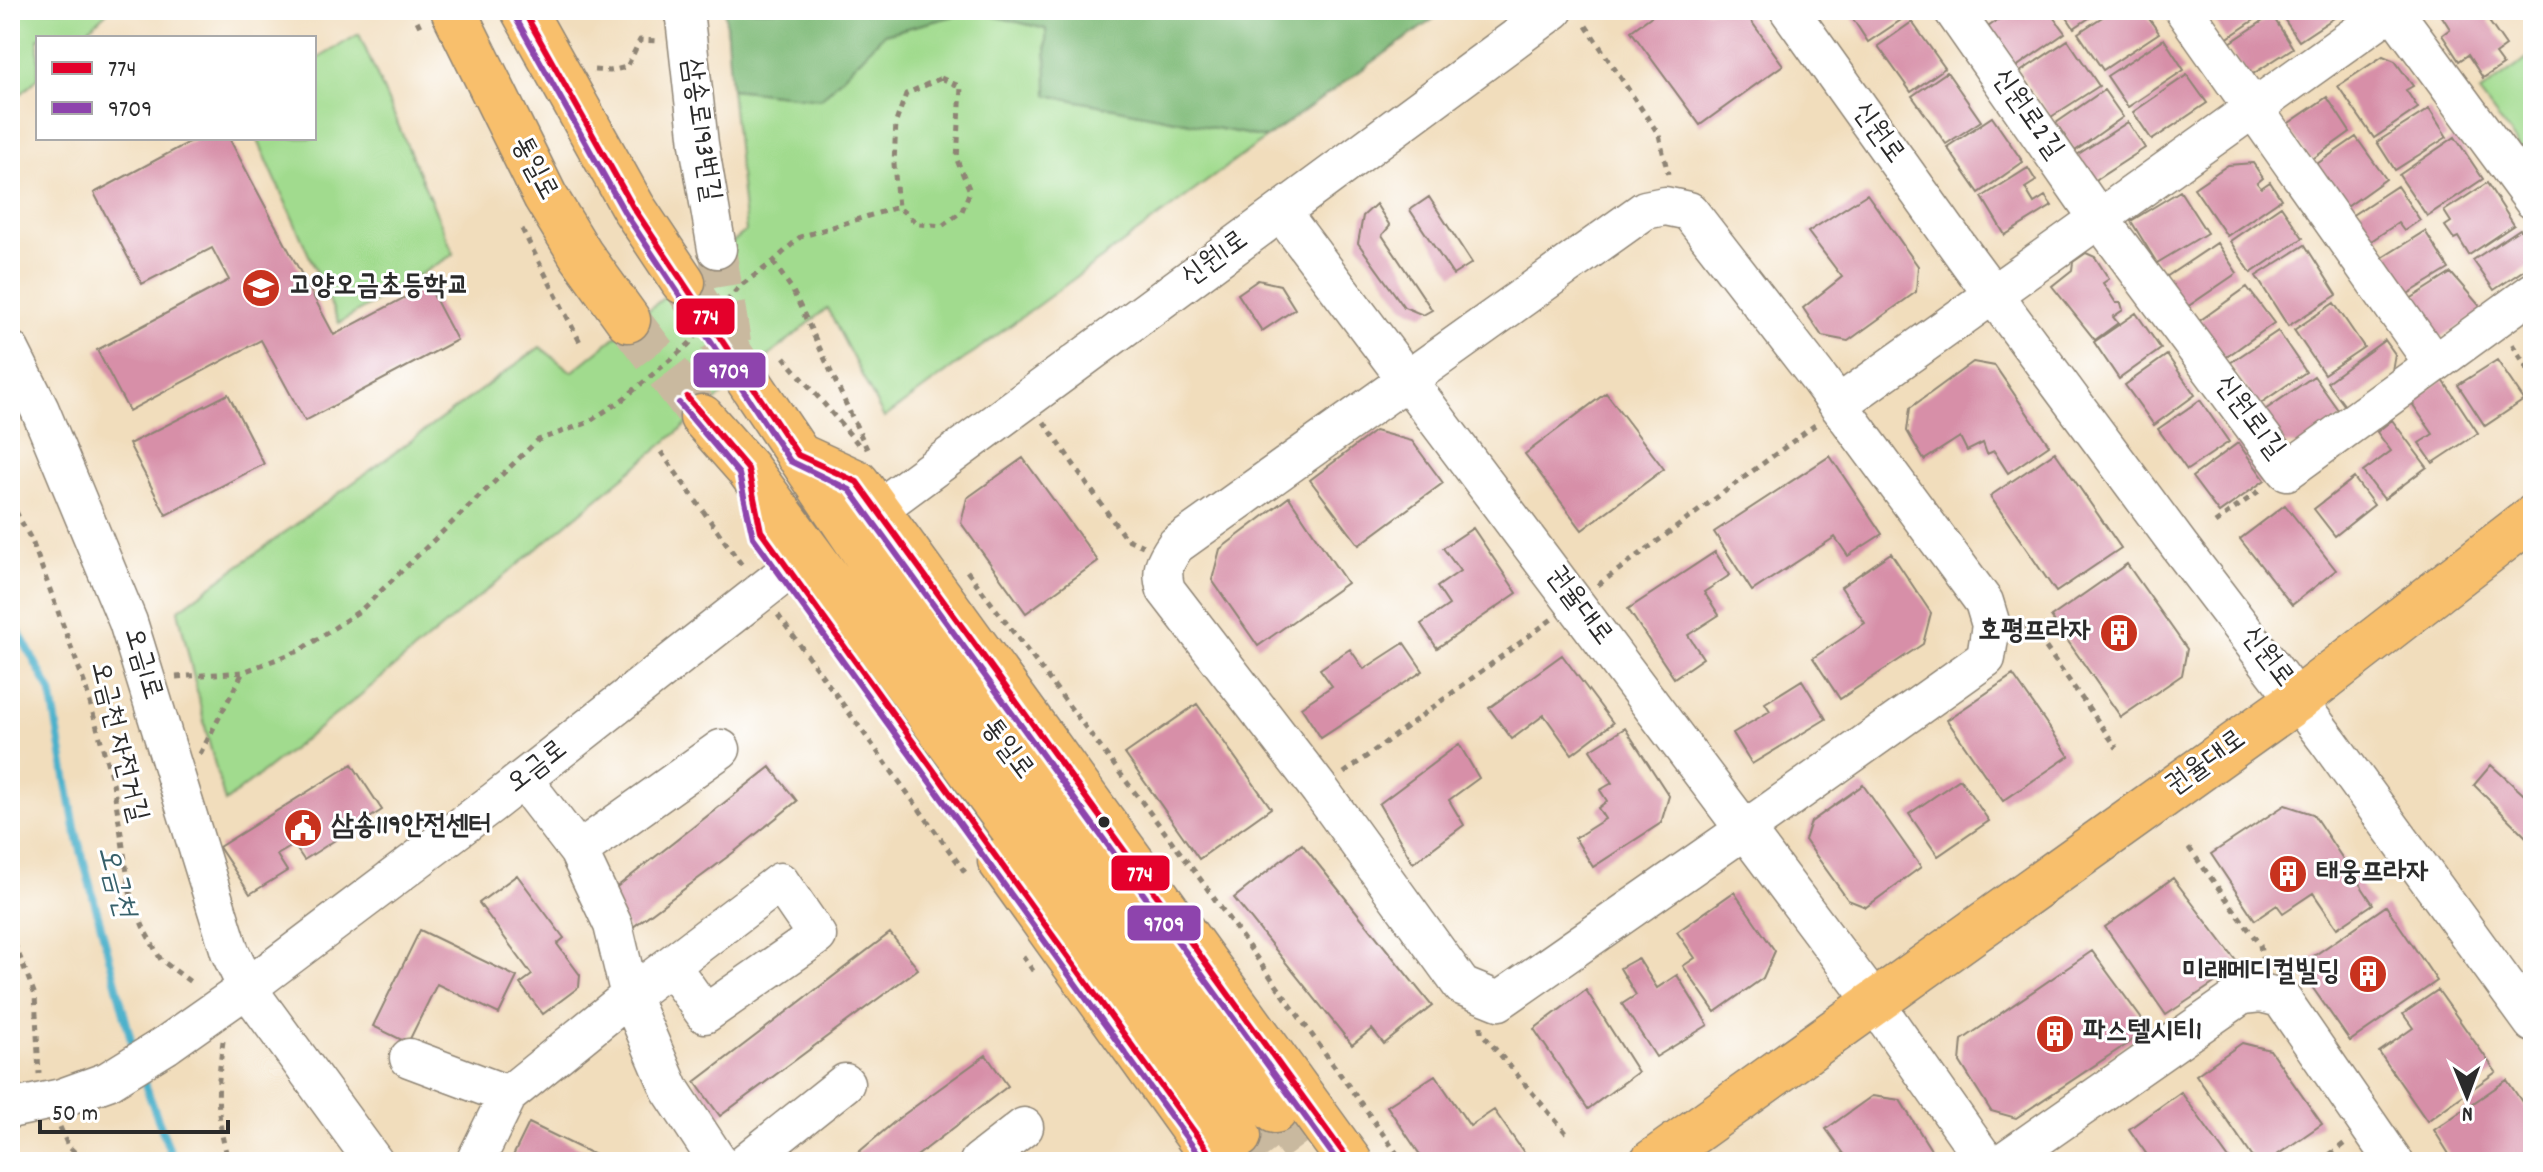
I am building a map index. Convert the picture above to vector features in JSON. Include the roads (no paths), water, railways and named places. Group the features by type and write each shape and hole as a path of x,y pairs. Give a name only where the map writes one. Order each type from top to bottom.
{"main road":[{"name":"통일로","path":"453,10 545,196 581,255 628,320"},
{"path":"523,10 633,207 683,282"},
{"name":"통일로","path":"748,380 917,631 1275,1111"},
{"name":"통일로","path":"702,417 748,469 1228,1149"},
{"path":"798,455 857,482 1347,1160"},
{"path":"748,469 761,531 1228,1149"},
{"name":"권율대로","path":"1652,1162 2297,700 2533,517"}],"street":[{"name":"신원로","path":"1789,10 2180,547 2297,700 2533,1023"},
{"name":"신원로2길","path":"1953,10 2100,220"},
{"path":"2184,10 2434,364"},
{"path":"1829,413 2392,10 2533,200"},
{"name":"신원1로","path":"877,510 1281,212 1570,18"},
{"name":"삼송로193번길","path":"675,26 717,249"},
{"path":"1665,206 1689,211 1829,413 1984,602 1991,625 1986,658 1499,1001 1462,986 1320,790 1166,590 1161,575 1164,562 1176,545 1645,210 1665,206"},
{"name":"권율대로","path":"1281,212 1874,1002"},
{"name":"신원로1길","path":"2100,220 2287,471 2533,292"},
{"name":"오금1로","path":"10,350 40,410 128,622 230,952 247,988 374,1162"},
{"name":"오금로","path":"10,1109 61,1098 108,1081 166,1045 247,988 523,780 789,570"},
{"path":"578,851 721,749"},
{"path":"523,780 578,851 613,925 630,996 670,1089 718,1162"},
{"path":"476,1160 508,1095 671,966"},
{"path":"2003,1162 2242,995 2261,993 2281,998 2394,1162"},
{"path":"1874,1002 1986,1162"},
{"path":"409,1058 508,1095"},
{"path":"746,1162 845,1083"},
{"path":"979,1162 1024,1127"}],"waterway":[{"name":"오금천","path":"10,616 51,692 75,828 134,1051"},
{"name":"오금천","path":"140,1071 174,1162"}],"tunnel":[{"path":"717,249 735,361"},
{"path":"683,282 748,380"},
{"path":"628,320 702,417"},
{"path":"1275,1111 1313,1162"},
{"path":"1239,1136 1259,1162"}],"place":[{"name":"고양오금초등학교","path":"261,288"},
{"name":"호평프라자","path":"2119,633"},
{"name":"삼송119안전센터","path":"303,828"},
{"name":"태웅프라자","path":"2288,874"},
{"name":"미래메디컬빌딩","path":"2368,974"},
{"name":"파스텔시티1","path":"2055,1034"}]}
